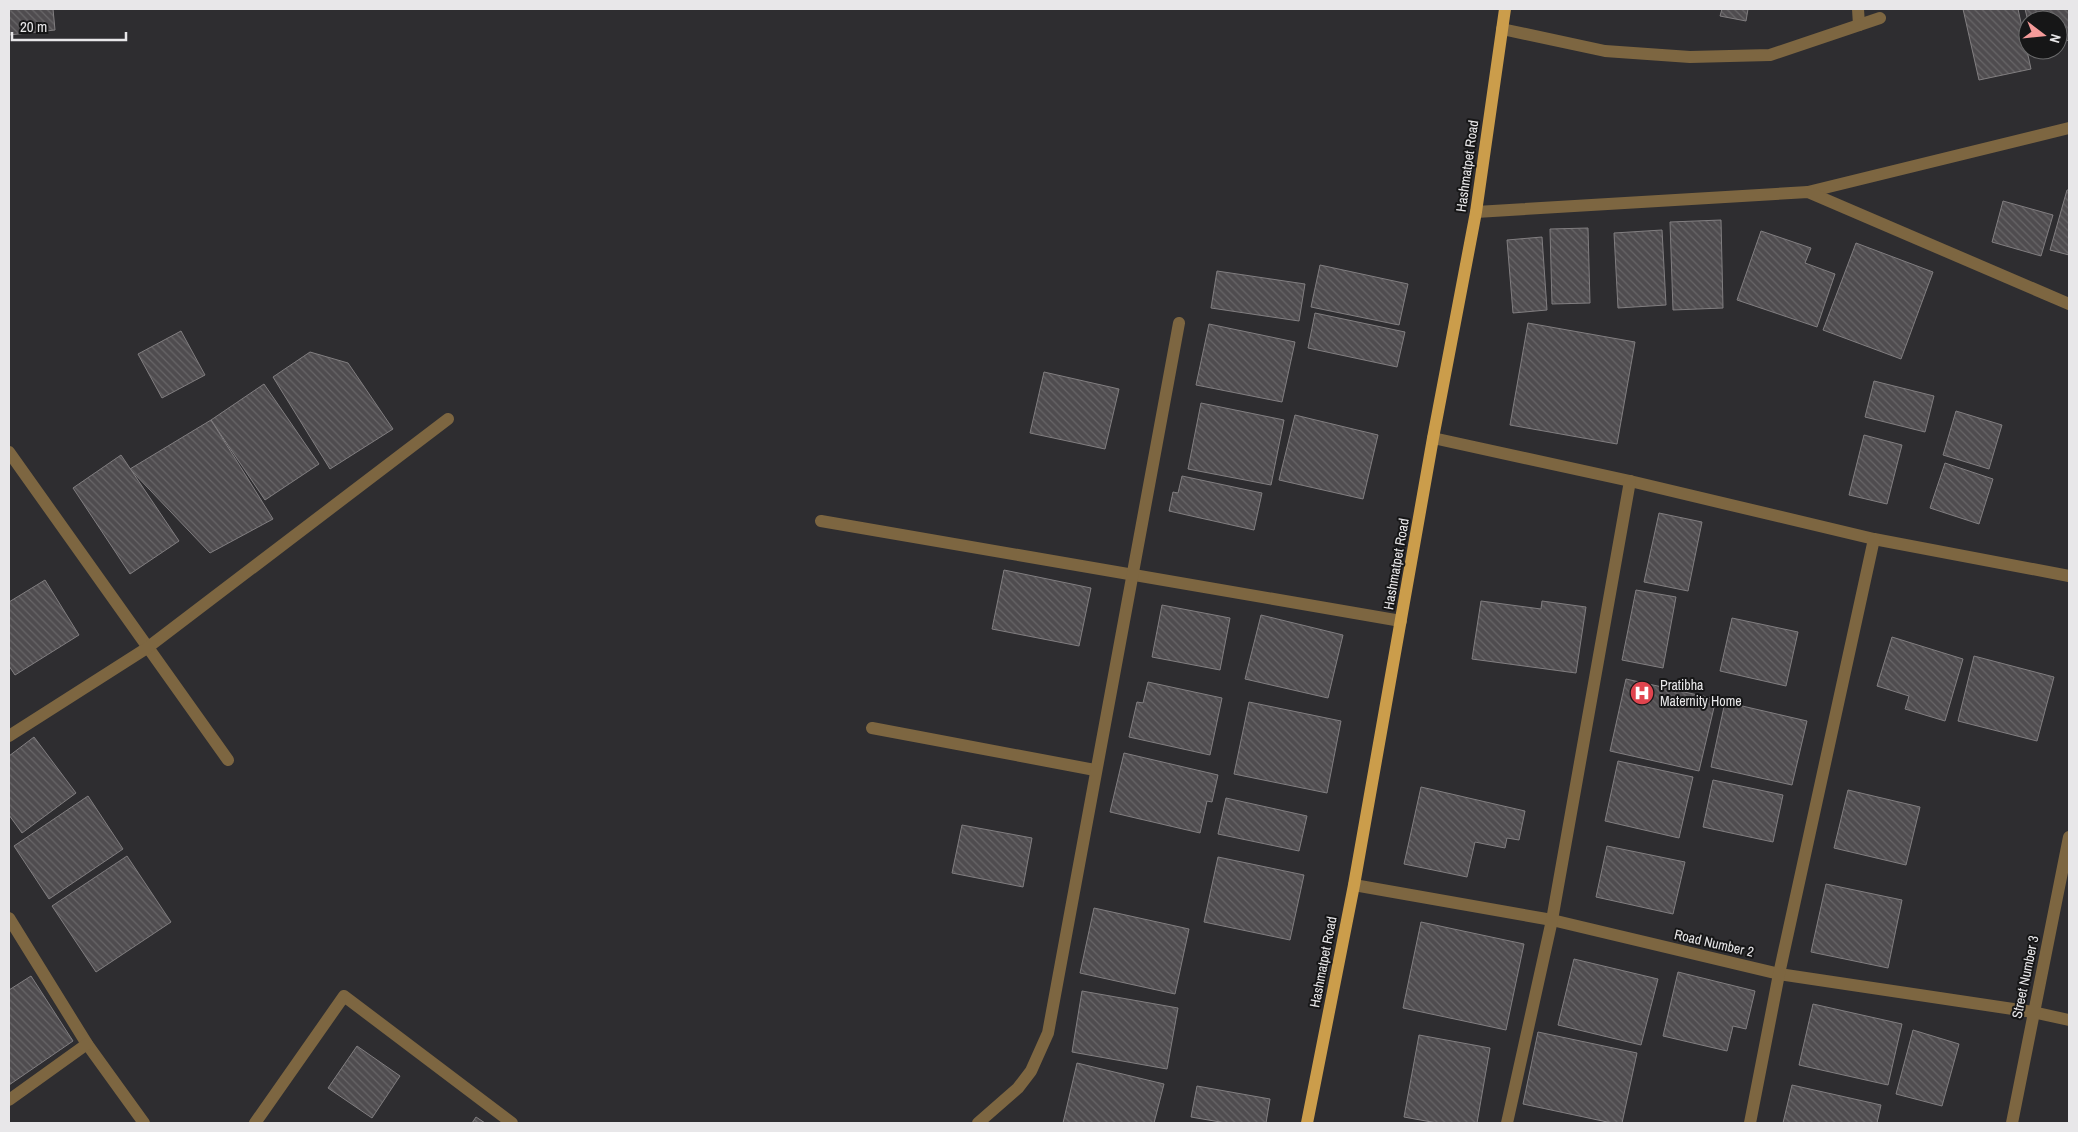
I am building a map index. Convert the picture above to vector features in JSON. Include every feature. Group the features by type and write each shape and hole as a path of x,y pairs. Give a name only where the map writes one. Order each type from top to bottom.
{"main road":[{"name":"Hashmatpet Road","path":"1306,1123 1354,885 1433,438 1476,212 1505,9"}],"street":[{"path":"1858,9 1859,25"},
{"path":"1502,29 1605,51 1690,57 1770,55 1880,18"},
{"path":"1476,212 1808,192 2069,128"},
{"path":"1808,192 2069,304"},
{"path":"978,1123 1018,1088 1031,1071 1048,1033 1095,770 1134,575 1179,323"},
{"path":"9,736 147,648 448,419"},
{"path":"1433,438 1630,481 1874,539 2069,576"},
{"path":"9,452 228,760"},
{"path":"1507,1123 1552,920 1630,481"},
{"path":"820,521 1402,621"},
{"path":"1750,1123 1779,974 1874,539"},
{"path":"872,728 1095,770"},
{"name":"Street Number 3","path":"2012,1123 2069,837"},
{"name":"Road Number 2","path":"1354,885 1552,920 1779,974 2033,1012 2069,1020"},
{"path":"9,918 87,1044 144,1123"},
{"path":"255,1123 344,996 512,1123"},
{"path":"9,1100 87,1044"}],"building":[{"path":"9,9 53,9 55,30 9,35"},
{"path":"1722,9 1748,9 1746,21 1720,16"},
{"path":"1963,9 2018,9 2018,60 2029,60 2031,69 1979,80"},
{"path":"2069,9 2069,40 2068,10 2025,10"},
{"path":"2067,190 2069,190 2069,255 2050,250"},
{"path":"2003,201 2053,215 2041,256 1992,242"},
{"path":"1721,220 1723,308 1673,310 1670,222"},
{"path":"1588,228 1590,303 1552,304 1550,229"},
{"path":"1662,230 1666,305 1618,308 1614,233"},
{"path":"1761,231 1811,248 1805,263 1835,274 1817,327 1737,300"},
{"path":"1542,237 1547,310 1513,313 1507,240"},
{"path":"1856,243 1933,272 1901,359 1823,330"},
{"path":"1320,265 1408,284 1399,325 1311,307"},
{"path":"1217,271 1305,284 1299,321 1211,308"},
{"path":"1315,313 1405,332 1397,367 1308,348"},
{"path":"1528,323 1635,342 1617,444 1510,425"},
{"path":"1209,324 1295,342 1282,402 1196,385"},
{"path":"181,331 205,375 162,398 138,354"},
{"path":"310,352 348,363 393,429 330,469 273,377"},
{"path":"1044,372 1119,389 1105,449 1030,433"},
{"path":"1874,381 1934,396 1925,432 1865,417"},
{"path":"264,384 319,464 265,500 211,420"},
{"path":"1201,403 1284,420 1271,485 1188,469"},
{"path":"1956,411 2002,425 1989,469 1943,455"},
{"path":"1295,415 1378,435 1363,499 1279,480"},
{"path":"211,420 273,519 210,553 130,469"},
{"path":"1864,435 1902,445 1887,504 1849,495"},
{"path":"121,455 179,541 130,574 73,488"},
{"path":"1945,463 1993,479 1979,524 1930,508"},
{"path":"1182,476 1262,493 1254,530 1169,511 1173,492 1178,493"},
{"path":"1659,513 1702,522 1688,591 1644,582"},
{"path":"1004,570 1091,588 1079,646 992,629"},
{"path":"45,580 79,635 15,675 9,666 9,602"},
{"path":"1636,590 1676,597 1663,668 1622,660"},
{"path":"1481,601 1541,609 1542,601 1586,607 1576,673 1472,659"},
{"path":"1162,605 1230,618 1220,670 1152,657"},
{"path":"1261,615 1343,635 1328,698 1245,679"},
{"path":"1732,618 1798,632 1786,686 1720,671"},
{"path":"1892,637 1963,659 1945,721 1905,709 1909,696 1877,686"},
{"path":"1974,656 2054,677 2037,741 1958,721"},
{"path":"1626,679 1716,699 1699,771 1610,751"},
{"path":"1148,682 1222,698 1210,755 1129,737 1137,702 1143,703"},
{"path":"1249,702 1341,721 1327,793 1234,774"},
{"path":"1725,702 1807,721 1792,785 1711,767"},
{"path":"34,737 76,793 22,833 9,815 9,756"},
{"path":"1124,753 1218,775 1212,802 1207,801 1200,833 1110,812"},
{"path":"1618,761 1693,777 1679,838 1605,821"},
{"path":"1713,780 1783,795 1773,842 1703,827"},
{"path":"1421,787 1525,811 1519,840 1507,838 1505,848 1475,842 1467,877 1404,864"},
{"path":"1848,790 1920,807 1906,865 1834,848"},
{"path":"88,796 123,849 49,899 14,846"},
{"path":"1226,798 1307,816 1299,851 1218,834"},
{"path":"962,825 1032,838 1023,887 952,873"},
{"path":"1607,846 1685,862 1673,914 1596,897"},
{"path":"127,856 171,922 96,972 52,906"},
{"path":"1218,857 1304,875 1290,940 1204,922"},
{"path":"1826,884 1902,900 1888,968 1811,952"},
{"path":"1094,908 1189,929 1175,994 1080,973"},
{"path":"1421,922 1524,944 1506,1030 1403,1008"},
{"path":"1574,959 1658,979 1641,1045 1558,1025"},
{"path":"1678,972 1755,991 1746,1029 1733,1026 1727,1051 1663,1036"},
{"path":"31,976 73,1041 9,1085 9,990"},
{"path":"1082,991 1178,1008 1167,1069 1072,1052"},
{"path":"1813,1004 1902,1024 1888,1085 1799,1065"},
{"path":"1913,1030 1959,1044 1942,1106 1896,1094"},
{"path":"1538,1032 1637,1053 1622,1123 1612,1123 1523,1104"},
{"path":"1419,1035 1490,1048 1477,1123 1437,1123 1404,1117"},
{"path":"357,1046 400,1076 372,1118 328,1088"},
{"path":"1077,1063 1164,1084 1154,1123 1063,1123"},
{"path":"1792,1085 1881,1105 1877,1123 1783,1123"},
{"path":"1197,1086 1270,1099 1266,1123 1226,1123 1191,1117"},
{"path":"476,1117 485,1123 472,1123"}],"place":[{"name":"Pratibha Maternity Home","path":"1642,693"}]}
